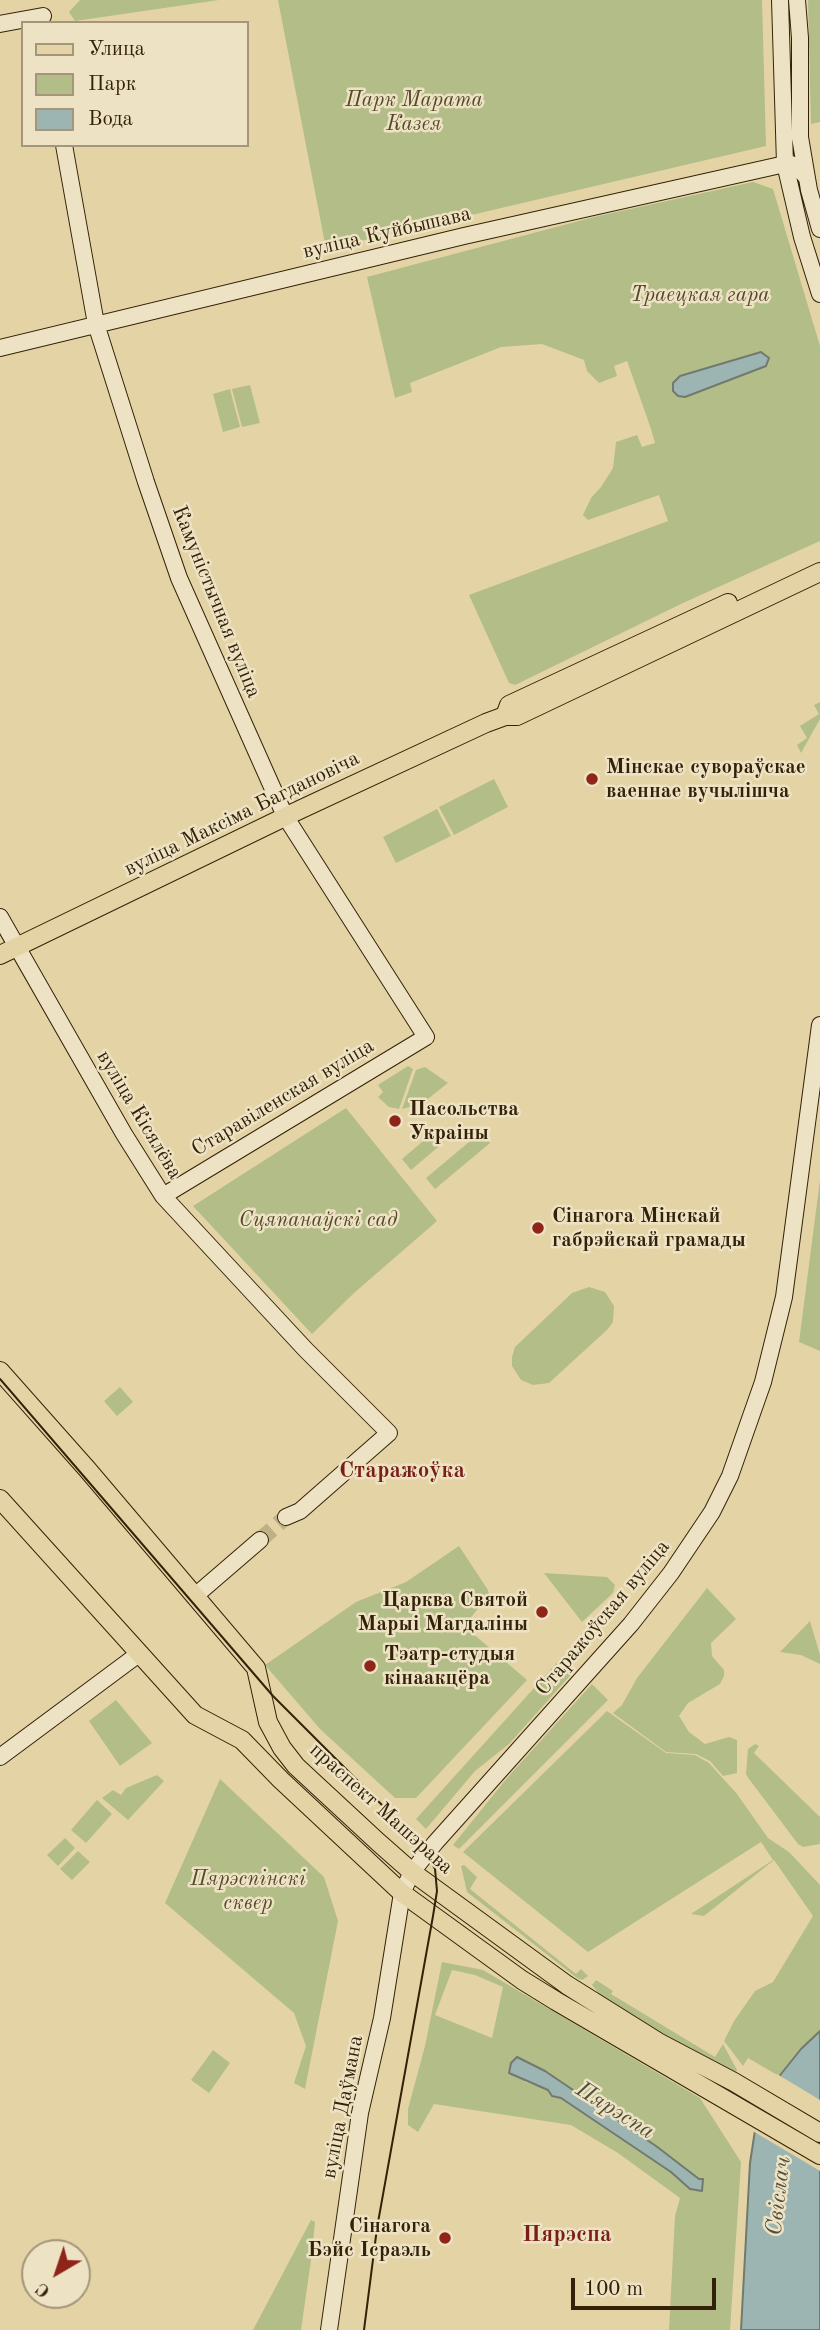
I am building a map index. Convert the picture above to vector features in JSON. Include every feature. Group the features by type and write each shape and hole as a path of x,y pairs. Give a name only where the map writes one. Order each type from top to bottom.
{"main road":[{"path":"780,0 792,137 807,177 820,229"},
{"path":"797,0 800,38 792,137 785,164 802,237 820,294"},
{"path":"0,24 43,13"},
{"path":"789,183 780,172 766,168 792,137"},
{"name":"Камуністычная вуліца","path":"64,147 96,324 174,566 285,816 426,1037"},
{"path":"785,164 791,164 807,177"},
{"name":"вуліца Куйбышава","path":"0,348 464,236 785,164"},
{"name":"вуліца Максіма Багдановіча","path":"505,716 509,705 820,559"},
{"name":"вуліца Максіма Багдановіча","path":"0,955 285,816 505,716 517,716 820,572"},
{"name":"вуліца Кісялёва","path":"0,917 124,1134 163,1196 305,1349 389,1433 300,1511 286,1517"},
{"name":"Старажоўская вуліца","path":"402,1893 412,1872 435,1843 631,1624 691,1545 730,1476 752,1419 782,1307 820,1024"},
{"name":"Старавіленская вуліца","path":"163,1196 426,1037"},
{"name":"праспект Машэрава","path":"0,1371 256,1668 268,1722 282,1748 296,1766 412,1872 724,2098 820,2155"},
{"name":"праспект Машэрава","path":"0,1499 195,1715 242,1740 402,1893 522,1980 673,2060 734,2082 820,2133"},
{"path":"195,1596 260,1540"},
{"path":"0,1757 140,1653"},
{"name":"вуліца Даўмана","path":"329,2330 360,2113 382,2018 402,1893"}],"green space":[{"path":"80,0 219,0 75,21 69,12"},
{"name":"Парк Марата Казея","path":"278,0 762,0 766,146 326,249"},
{"path":"808,0 820,0 820,122 811,124"},
{"name":"Траецкая гара","path":"753,182 773,189 820,346 820,541 683,603 515,685 509,683 469,595 668,521 659,495 588,520 583,515 591,498 613,468 616,442 637,435 642,447 655,443 650,426 627,361 614,366 617,376 599,383 587,371 584,360 542,344 501,347 410,383 412,392 395,398 367,277 594,217"},
{"path":"250,385 260,423 242,427 232,389"},
{"path":"230,389 240,427 223,432 213,394"},
{"path":"820,702 820,719 801,753 797,745 807,738 800,726 819,714 814,705"},
{"path":"494,779 508,807 454,835 439,807"},
{"path":"437,809 451,836 396,863 383,837"},
{"path":"408,1066 413,1069 399,1109 389,1107 378,1097 383,1092 378,1085"},
{"path":"425,1067 448,1083 424,1102 421,1098 410,1107 402,1109 416,1070"},
{"name":"Сцяпанаўскі сад","path":"346,1108 437,1221 354,1293 312,1334 193,1206"},
{"path":"435,1131 444,1142 411,1170 402,1159"},
{"path":"481,1132 490,1143 435,1189 426,1178"},
{"path":"820,1180 820,1351 799,1342"},
{"path":"589,1287 605,1292 614,1306 613,1322 608,1329 549,1383 533,1385 521,1380 512,1366 515,1347 572,1293"},
{"path":"120,1387 133,1402 117,1416 104,1401"},
{"path":"459,1546 489,1595 464,1626 527,1680 416,1798 395,1798 320,1729 265,1665 356,1602 406,1582"},
{"path":"544,1573 607,1577 615,1585 613,1593 582,1622"},
{"path":"707,1588 736,1619 711,1643 712,1656 724,1670 724,1676 720,1684 688,1703 679,1716 689,1732 705,1744 729,1737 737,1740 737,1773 723,1776 710,1761 696,1754 666,1752 613,1713 622,1705 637,1678"},
{"path":"810,1621 820,1664 801,1655 780,1652"},
{"path":"562,1657 576,1669 509,1744 475,1771 426,1829 416,1819"},
{"path":"592,1684 608,1700 459,1849 453,1845 507,1778"},
{"path":"116,1700 152,1743 120,1766 89,1721"},
{"path":"607,1711 666,1753 695,1755 709,1763 737,1794 768,1838 789,1852 820,1885 820,2031 779,2076 748,2058 743,2066 724,2041 755,1991 773,1982 813,1916 774,1860 704,1916 691,1914 773,1860 761,1842 588,1952 463,1852"},
{"path":"755,1744 759,1746 754,1753 820,1817 820,1844 803,1847 798,1844 749,1779 746,1774 748,1749"},
{"path":"157,1775 164,1781 128,1820 102,1798 113,1790 121,1795 126,1788"},
{"name":"Пярэспінскі сквер","path":"220,1779 324,1877 338,1921 305,2089 294,2083 306,2046 294,2013 165,1903"},
{"path":"97,1800 112,1814 86,1843 71,1830"},
{"path":"65,1838 75,1848 58,1866 47,1855"},
{"path":"78,1851 90,1862 72,1880 60,1869"},
{"path":"464,1865 477,1877 470,1889 576,1974 581,1969 588,1976 582,1980 577,1978 467,1892 461,1866"},
{"path":"442,1962 483,1970 700,2098 741,2162 730,2330 669,2330 675,2216 680,2198 618,2153 571,2125 434,2104 418,2132 408,2125 408,2109 425,2046","holes":["452,1970 475,1975 503,1987 492,2038 435,2015","518,2057 545,2071 656,2146 699,2179 703,2179 690,2189 671,2172 561,2098 555,2098 548,2090 525,2082 516,2060"]},
{"path":"596,1980 613,1991 611,1994 715,2057 723,2044 737,2070 735,2074 608,2005 592,1985"},
{"path":"213,2050 230,2063 209,2093 191,2080"},
{"path":"311,2220 315,2222 301,2330 253,2330"}],"water":[{"path":"761,352 769,358 766,366 685,397 678,396 673,391 673,383 680,376"},
{"name":"Свіслач","path":"820,2031 820,2330 741,2330 750,2163 756,2124 781,2074"},
{"path":"517,2057 545,2071 656,2146 699,2179 703,2179 702,2191 690,2189 671,2172 561,2098 552,2096 548,2090 509,2073 511,2063"}],"pier":[{"path":"777,2074 820,2100 820,2171 751,2130 762,2098"}],"tunnel":[{"path":"260,1540 286,1517"}],"tram line":[{"path":"0,1379 273,1696 423,1846 435,1869 437,1891 377,2228 364,2330"}],"place":[{"name":"Мінскае сувораўскае ваеннае вучылішча","path":"592,779"},
{"name":"Пасольства Украіны","path":"395,1121"},
{"name":"Сінагога Мінскай габрэйскай грамады","path":"538,1228"},
{"name":"Царква Святой Марыі Магдаліны","path":"542,1612"},
{"name":"Тэатр-студыя кінаакцёра","path":"370,1666"},
{"name":"Сінагога Бэйс Ісраэль","path":"445,2238"}],"district":[{"name":"Старажоўка","path":"402,1471"},
{"name":"Пярэспа","path":"567,2235"}]}
